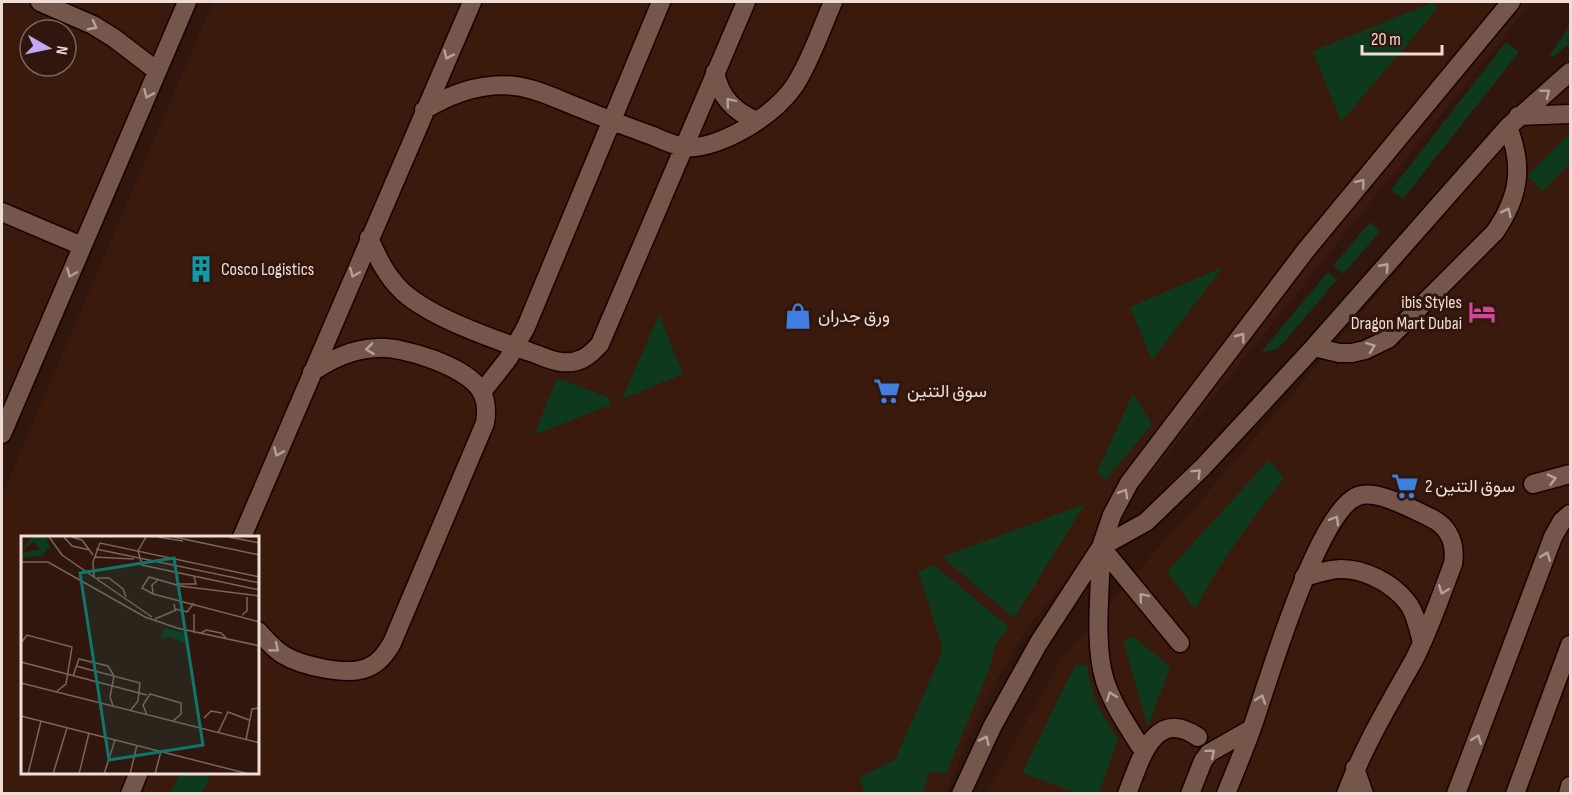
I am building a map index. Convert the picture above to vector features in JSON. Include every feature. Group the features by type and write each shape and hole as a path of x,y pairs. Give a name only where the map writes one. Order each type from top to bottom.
{"street":[{"path":"40,2 93,25 157,71"},
{"path":"2,434 187,2"},
{"path":"242,536 472,2"},
{"path":"482,392 516,347 526,327 661,2"},
{"path":"369,238 383,267 394,283 410,298 443,316 516,347 560,362 583,360 600,344 746,2"},
{"path":"424,110 467,90 491,86 515,86 538,92 683,147 694,147 721,140 773,110 795,85 832,2"},
{"path":"961,794 992,727 1038,644 1101,547 1112,515 1129,483 1306,250 1511,2"},
{"path":"715,72 729,103 737,111 757,121"},
{"path":"1101,547 1146,522 1203,467 1314,347 1513,121 1570,72"},
{"path":"1513,121 1570,114"},
{"path":"1314,347 1339,353 1352,353 1377,346 1388,339 1495,232 1513,200 1517,181 1518,163 1513,121"},
{"path":"2,212 82,246"},
{"path":"260,633 281,654 296,661 331,669 358,670 368,667 386,654 485,423 487,412 482,392 471,380 427,357 408,350 377,347 354,351 312,372"},
{"path":"1533,484 1570,474"},
{"path":"1226,794 1304,577 1343,506 1357,496 1366,494 1384,498 1435,520 1449,534 1455,554 1422,642 1377,724 1355,768 1346,794"},
{"path":"1456,794 1553,537 1562,521 1570,514"},
{"path":"1101,547 1180,643"},
{"path":"1101,547 1099,653 1105,680 1115,705 1140,746"},
{"path":"1304,577 1338,569 1366,573 1379,580 1407,602 1414,615 1422,642"},
{"path":"1515,794 1570,645"},
{"path":"1126,794 1146,747 1155,735 1162,730 1178,728 1185,729 1198,737"},
{"path":"1190,794 1203,760 1209,753 1251,729"},
{"path":"1355,768 1364,794"},
{"path":"130,794 138,774"},
{"path":"1568,794 1570,786"}],"shaded area":[{"path":"2,2 195,2 2,449"},
{"path":"213,2 1532,2 1028,627 997,680 967,740 946,793 2,794 2,495"},
{"name":"سوق التنين 2","path":"1570,68 1570,793 986,794 1063,656 1231,466"}],"green space":[{"path":"1434,2 1438,8 1341,122 1313,51"},
{"path":"1570,25 1570,43 1552,58 1550,55"},
{"path":"1506,42 1519,52 1403,199 1391,190"},
{"path":"1570,133 1570,163 1543,191 1527,176"},
{"path":"1370,222 1380,232 1343,274 1333,266"},
{"path":"1223,267 1152,360 1130,307"},
{"path":"1328,272 1337,280 1278,349 1261,352"},
{"path":"659,315 683,374 622,399"},
{"path":"557,378 610,398 610,405 534,435"},
{"path":"1133,393 1152,424 1105,481 1097,472"},
{"path":"1269,460 1284,478 1236,542 1195,610 1167,572"},
{"path":"1085,504 1014,618 942,557"},
{"path":"934,565 1009,627 995,646 990,667 946,774 930,771 922,793 865,793 859,777 895,760 940,657 942,645 918,572"},
{"path":"1134,637 1170,667 1148,727 1123,640"},
{"path":"1075,665 1087,665 1091,687 1098,704 1118,739 1099,793 1077,793 1022,773"},
{"path":"179,774 212,774 202,793 170,793"}],"place":[{"name":"Cosco Logistics","path":"201,269"},
{"name":"ibis Styles Dragon Mart Dubai","path":"1482,312"},
{"name":"ورق جدران","path":"798,316"},
{"name":"سوق التنين","path":"887,391"},
{"name":"سوق التنين 2","path":"1405,486"}]}
